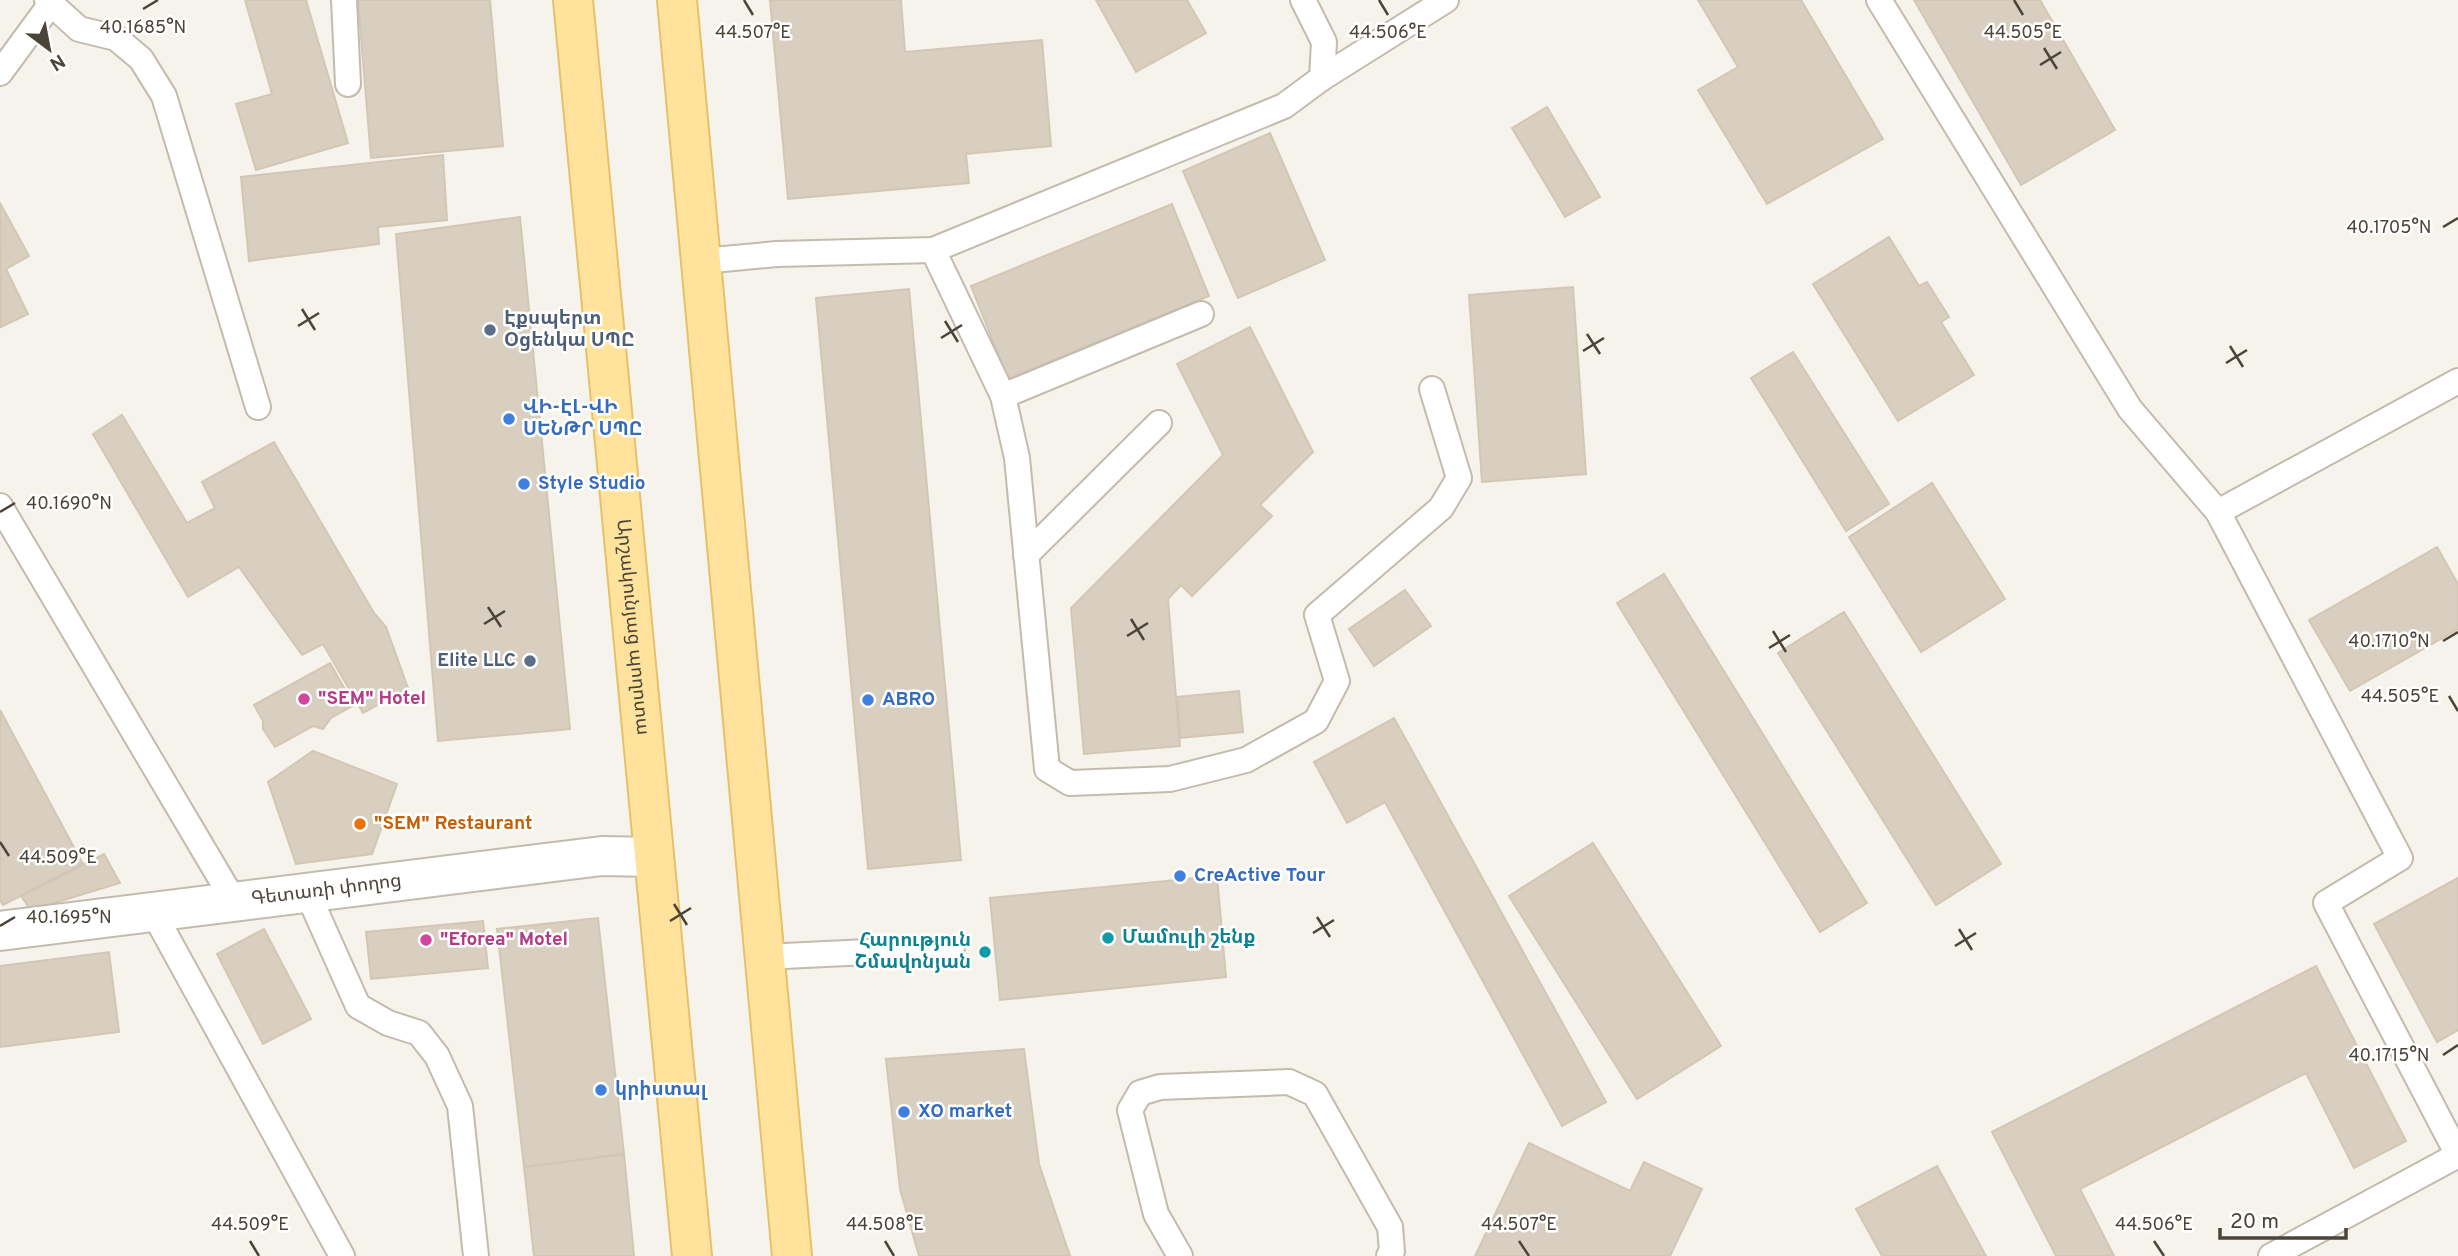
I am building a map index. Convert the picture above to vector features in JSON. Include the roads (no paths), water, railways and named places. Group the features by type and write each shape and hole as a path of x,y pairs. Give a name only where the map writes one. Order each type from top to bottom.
{"main road":[{"name":"Արշակունյաց պողոտա","path":"573,0 692,1256"},
{"path":"677,0 792,1256"}],"street":[{"name":"Գետառի փողոց","path":"0,931 602,856 654,857"}],"lane":[{"path":"344,0 348,83"},
{"path":"1303,0 1324,43 1322,78"},
{"path":"702,261 777,254 933,250 1284,106 1322,78 1446,0"},
{"path":"1879,0 2130,409 2218,512 2400,858 2326,903 2458,1155 2271,1256"},
{"path":"0,73 48,2 79,29 116,38 141,59 164,96 258,407"},
{"path":"933,250 1003,396 1017,458 1046,769 1070,783 1170,779 1246,760 1316,721 1337,681 1317,615 1441,508 1459,478 1432,389"},
{"path":"1003,396 1201,314"},
{"path":"2218,512 2458,382"},
{"path":"1026,555 1159,423"},
{"path":"0,506 234,901"},
{"path":"307,892 358,1006 388,1023 419,1034 437,1056 460,1106 476,1256"},
{"path":"152,911 342,1256"},
{"path":"763,957 952,948"},
{"path":"1180,1256 1156,1214 1130,1110 1140,1093 1160,1087 1289,1082 1315,1094 1390,1227 1392,1251 1389,1256"}],"place":[{"name":"Էքսպերտ Օցենկա ՍՊԸ","path":"490,330"},
{"name":"ՎԻ-ԷԼ-ՎԻ ՍԵՆԹՐ ՍՊԸ","path":"509,419"},
{"name":"Style Studio","path":"524,484"},
{"name":"Elite LLC","path":"530,661"},
{"name":"\"SEM\" Hotel","path":"304,699"},
{"name":"ABRO","path":"868,700"},
{"name":"\"SEM\" Restaurant","path":"360,824"},
{"name":"CreActive Tour","path":"1180,876"},
{"name":"Մամուլի շենք","path":"1108,938"},
{"name":"\"Eforea\" Motel","path":"426,940"},
{"name":"Հարություն Շմավոնյան","path":"985,952"},
{"name":"կրիստալ","path":"601,1090"},
{"name":"XO market","path":"904,1112"}]}
